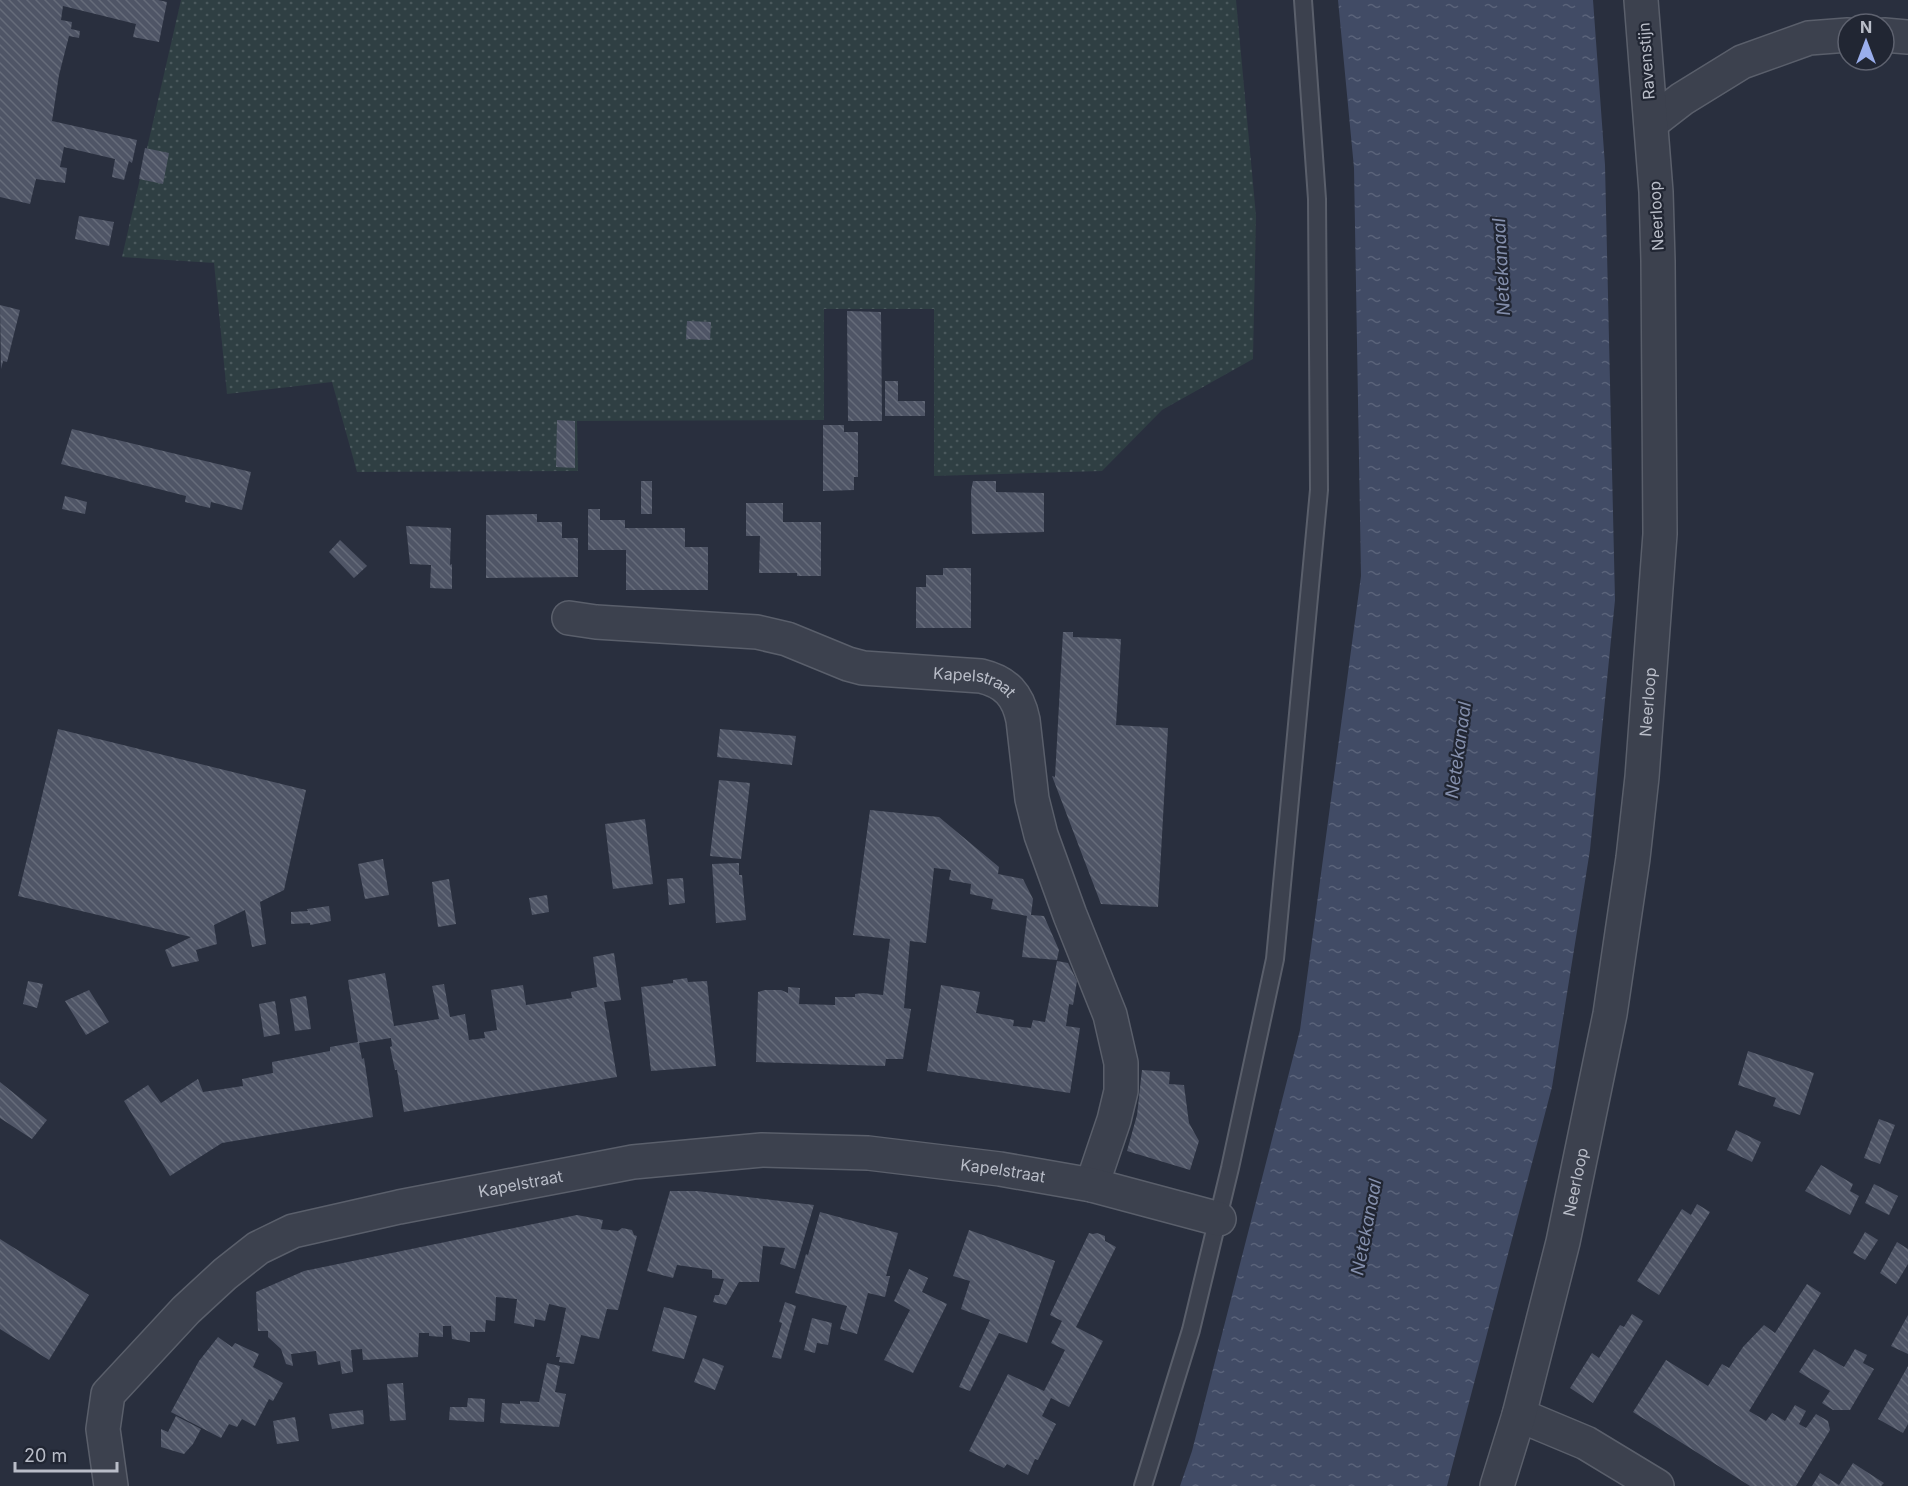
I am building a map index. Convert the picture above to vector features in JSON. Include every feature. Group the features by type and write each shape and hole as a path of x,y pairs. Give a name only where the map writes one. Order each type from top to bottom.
{"street":[{"name":"Ravenstijn","path":"1641,0 1651,123"},
{"path":"1651,123 1682,99 1742,62 1809,38 1836,36"},
{"name":"Neerloop","path":"1497,1486 1563,1242 1610,1014 1642,777 1660,534 1658,261 1651,123"},
{"name":"Kapelstraat","path":"569,618 596,622 757,632 787,639 863,668 981,676 995,679 1016,697 1021,708 1032,799 1041,835 1066,906 1110,1015 1121,1063 1121,1091 1114,1120 1092,1185"},
{"name":"Kapelstraat","path":"111,1486 103,1430 108,1394 186,1310 225,1274 258,1248 293,1231 410,1204 633,1161 762,1150 868,1153 1000,1169 1092,1185 1219,1219"},
{"path":"1518,1415 1586,1443 1657,1486"}],"lane":[{"path":"1143,1486 1191,1330 1219,1219 1275,958 1319,490 1317,199 1303,0"}],"shaded area":[{"path":"181,0 1236,0 1256,216 1253,359 1162,410 1102,471 934,476 934,309 824,309 824,420 577,421 578,471 357,472 332,382 227,394 214,263 122,257"}],"water":[{"name":"Netekanaal","path":"1338,0 1593,0 1605,165 1615,600 1590,850 1552,1087 1447,1486 1180,1486 1192,1451 1300,1030 1361,576 1354,168"}],"building":[{"path":"0,0 158,0 167,2 159,42 133,37 136,24 63,6 61,20 72,22 71,29 80,31 79,38 69,36 59,75 52,121 137,140 132,163 129,161 124,180 112,177 115,159 64,147 60,167 67,168 65,183 36,179 30,204 0,197"},
{"path":"145,148 169,153 163,184 139,179"},
{"path":"79,216 114,222 109,246 75,239"},
{"path":"0,305 20,310 7,362 3,361 1,369"},
{"path":"847,311 881,312 882,421 848,421"},
{"path":"687,321 711,322 710,340 686,339"},
{"path":"885,381 898,381 898,401 925,401 925,416 885,416"},
{"path":"557,420 575,421 575,468 556,467"},
{"path":"823,425 844,425 844,432 858,432 858,477 854,477 854,490 823,491"},
{"path":"72,429 251,472 242,510 211,502 210,508 185,502 186,496 61,464"},
{"path":"641,481 652,481 652,514 641,514"},
{"path":"973,481 996,481 996,492 1044,493 1044,532 972,534 971,491"},
{"path":"65,496 87,502 85,514 62,509"},
{"path":"746,503 783,503 783,522 821,522 821,576 797,576 797,573 759,573 760,536 746,536"},
{"path":"588,509 600,509 600,520 625,520 625,528 685,528 685,547 708,547 708,590 626,590 626,550 588,550"},
{"path":"537,514 537,522 562,522 562,538 578,538 578,577 486,578 486,515"},
{"path":"406,526 451,528 452,589 430,588 431,565 410,564"},
{"path":"340,540 367,566 354,578 329,552"},
{"path":"943,568 971,568 971,628 916,628 916,587 926,587 926,575 943,575"},
{"path":"1063,632 1073,632 1073,637 1121,639 1116,725 1168,728 1158,907 1101,904 1052,776 1055,777"},
{"path":"58,729 306,790 284,890 260,902 266,944 252,947 245,910 214,925 217,944 196,950 199,961 172,967 165,950 191,937 18,896"},
{"path":"720,729 796,736 792,765 717,757"},
{"path":"719,780 750,783 741,859 710,856"},
{"path":"870,810 939,817 999,867 998,874 1023,879 1033,899 1031,915 1044,916 1059,950 1057,960 1022,957 1027,916 991,909 993,899 970,894 971,884 949,880 951,870 934,868 926,943 910,941 904,1008 911,1009 903,1059 886,1059 885,1066 756,1062 758,992 781,990 788,993 788,987 800,988 799,1004 835,1005 835,997 855,997 855,994 863,993 883,995 890,939 853,935"},
{"path":"645,819 653,884 613,889 605,824"},
{"path":"383,859 389,895 365,899 358,864"},
{"path":"739,863 746,920 716,923 712,864"},
{"path":"683,878 685,903 669,905 667,879"},
{"path":"449,879 456,924 438,927 432,882"},
{"path":"547,895 549,912 532,915 529,898"},
{"path":"329,906 331,921 310,925 310,923 291,924 291,912"},
{"path":"614,953 621,1000 604,1002 617,1077 404,1112 397,1070 395,1070 390,1047 392,1046 391,1038 359,1043 362,1059 364,1058 373,1117 222,1143 170,1176 124,1101 148,1085 161,1103 198,1079 203,1092 243,1086 242,1079 273,1073 272,1062 330,1051 330,1047 358,1042 348,980 385,973 394,1026 439,1019 432,986 444,984 450,1017 465,1014 469,1040 485,1038 484,1032 497,1030 491,990 523,985 526,1005 572,998 571,992 597,987 593,957"},
{"path":"1057,961 1068,963 1077,981 1073,1005 1069,1004 1066,1026 1080,1028 1070,1093 927,1071 941,985 980,992 976,1013 1014,1020 1013,1026 1031,1028 1033,1020 1045,1022"},
{"path":"687,978 688,982 707,981 716,1066 651,1071 641,987 673,983 673,980"},
{"path":"28,981 43,984 37,1008 23,1004"},
{"path":"89,990 109,1022 86,1035 65,1001"},
{"path":"306,996 311,1029 295,1031 290,999"},
{"path":"275,1001 280,1034 264,1037 259,1004"},
{"path":"1748,1051 1814,1073 1800,1115 1773,1106 1776,1098 1738,1085"},
{"path":"1142,1070 1170,1072 1169,1084 1184,1085 1189,1123 1199,1141 1190,1170 1127,1151 1137,1115"},
{"path":"0,1082 47,1120 32,1139 0,1118"},
{"path":"1879,1119 1895,1125 1880,1164 1864,1158"},
{"path":"1736,1130 1761,1142 1752,1162 1727,1150"},
{"path":"1821,1165 1853,1184 1850,1191 1859,1196 1850,1215 1805,1191"},
{"path":"1874,1184 1898,1196 1889,1215 1865,1203"},
{"path":"670,1191 697,1191 814,1205 795,1269 780,1264 785,1248 763,1246 759,1282 739,1282 726,1305 713,1302 715,1295 719,1295 724,1279 712,1278 712,1270 677,1265 673,1278 647,1271"},
{"path":"1697,1204 1710,1212 1659,1295 1637,1281 1682,1209 1691,1215"},
{"path":"820,1212 898,1233 886,1276 890,1276 885,1297 868,1293 857,1334 840,1329 847,1306 795,1293"},
{"path":"577,1215 603,1220 601,1229 618,1231 622,1228 632,1230 637,1236 618,1310 607,1309 599,1339 581,1335 574,1364 559,1362 560,1357 556,1357 566,1308 549,1304 545,1321 535,1319 534,1327 514,1323 517,1299 496,1297 495,1321 486,1320 485,1332 470,1332 470,1342 452,1339 451,1326 443,1326 443,1337 419,1333 418,1357 363,1360 362,1349 351,1350 353,1372 342,1374 340,1361 318,1365 316,1351 291,1354 293,1366 286,1364 281,1349 268,1337 268,1331 258,1331 256,1292 304,1271"},
{"path":"969,1230 1055,1261 1027,1343 999,1333 970,1391 959,1387 990,1320 961,1309 970,1281 953,1276"},
{"path":"1865,1232 1878,1240 1865,1260 1853,1253"},
{"path":"1089,1233 1105,1236 1105,1241 1116,1247 1076,1327 1103,1341 1069,1407 1051,1398 1042,1416 1056,1424 1028,1475 1007,1464 1004,1468 969,1451 1008,1374 1044,1391 1065,1350 1051,1343 1062,1321 1050,1315"},
{"path":"0,1239 89,1295 49,1360 0,1329"},
{"path":"1897,1242 1908,1249 1908,1264 1896,1284 1880,1273"},
{"path":"909,1269 928,1278 922,1292 947,1304 913,1373 884,1360 910,1310 894,1301"},
{"path":"1807,1284 1821,1293 1749,1411 1766,1421 1772,1413 1785,1421 1795,1405 1806,1411 1799,1424 1806,1428 1816,1414 1828,1421 1830,1430 1796,1486 1750,1486 1633,1412 1666,1360 1708,1386 1722,1364 1729,1368 1743,1347 1764,1325 1775,1333"},
{"path":"785,1302 796,1306 781,1359 772,1357 782,1323 779,1322"},
{"path":"664,1307 697,1316 684,1359 652,1351"},
{"path":"1632,1314 1643,1321 1593,1403 1570,1388 1592,1353 1599,1358 1620,1325 1624,1327"},
{"path":"1908,1315 1908,1354 1891,1346"},
{"path":"812,1318 832,1323 828,1345 817,1343 815,1353 804,1350"},
{"path":"218,1337 232,1347 235,1343 259,1354 253,1367 283,1383 273,1401 269,1399 255,1426 242,1419 237,1427 229,1424 221,1438 171,1412 199,1361"},
{"path":"1814,1349 1844,1367 1855,1349 1867,1355 1863,1363 1874,1369 1850,1410 1833,1410 1822,1403 1830,1391 1799,1372"},
{"path":"703,1358 724,1366 715,1390 694,1382"},
{"path":"547,1363 560,1366 555,1392 566,1394 559,1427 500,1423 502,1403 539,1402"},
{"path":"1908,1366 1908,1424 1903,1433 1878,1419"},
{"path":"403,1383 406,1420 390,1421 387,1384"},
{"path":"468,1398 485,1399 484,1422 449,1420 450,1407 467,1407"},
{"path":"363,1410 364,1424 332,1429 329,1414"},
{"path":"176,1416 201,1429 193,1444 184,1454 161,1447 161,1429 168,1432"},
{"path":"295,1417 299,1441 277,1444 273,1421"},
{"path":"1853,1463 1884,1483 1881,1486 1812,1486 1820,1473 1839,1485"}]}
